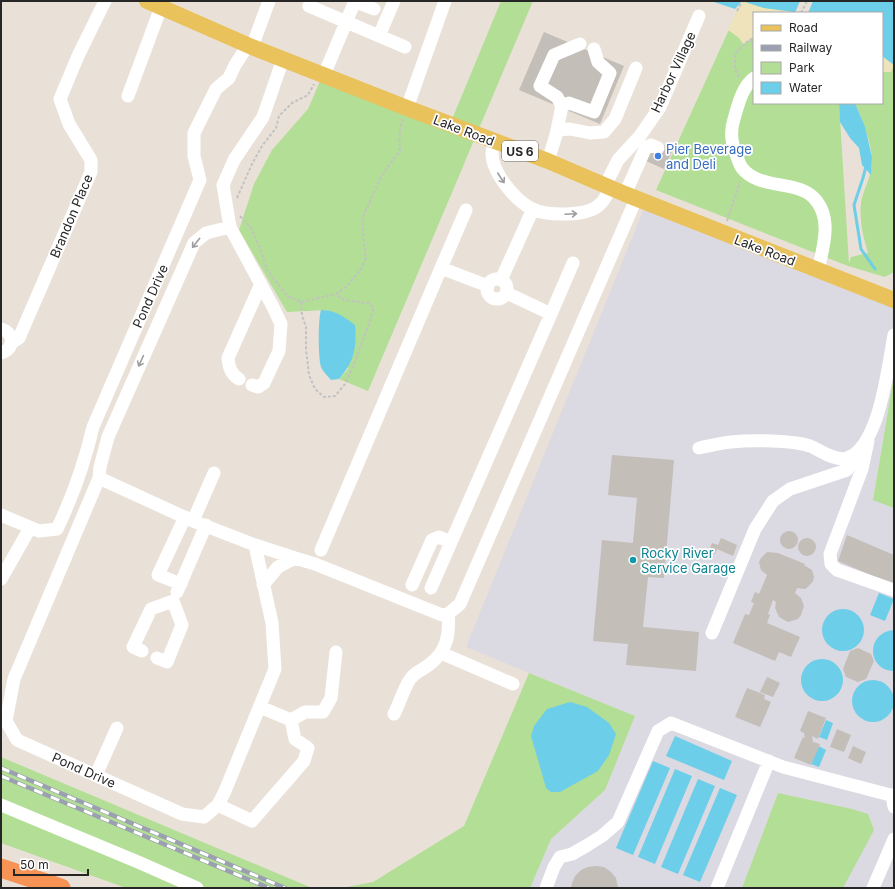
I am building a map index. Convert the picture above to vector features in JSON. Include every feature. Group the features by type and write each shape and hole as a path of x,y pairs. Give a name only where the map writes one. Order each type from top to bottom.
{"highway":[{"path":"1,868 61,888"}],"main road":[{"name":"Lake Road","path":"154,4 283,59 319,79 405,113 495,141 548,161 608,187 894,300"}],"street":[{"name":"Brandon Place","path":"1,353 7,350 11,343 19,338 91,172 91,160 68,124 60,99 78,56 106,1"},
{"path":"250,46 269,1"},
{"path":"319,79 355,1 374,9"},
{"path":"378,36 394,1"},
{"path":"405,113 444,1"},
{"path":"128,96 154,4"},
{"path":"309,6 405,47"},
{"name":"Harbor Village","path":"532,209 566,214 581,213 592,210 600,204 618,160 640,136 660,107 699,16"},
{"path":"548,161 562,106 557,97 540,86 554,55 580,44"},
{"name":"Pond Drive","path":"1,515 39,531 57,528 64,514 87,453 93,427 200,180 194,156 194,133 216,89 229,78 235,65 250,46"},
{"path":"562,106 569,103 594,112 610,73 598,62 594,49"},
{"path":"252,385 258,387 264,383 279,351 281,324 230,227 223,185 234,160 263,116 283,59"},
{"path":"557,130 570,129 590,133 604,132 614,119 636,68"},
{"path":"753,79 738,102 731,128 733,147 741,168 748,175 767,183 802,191 813,197 820,207 826,223 824,245 818,270"},
{"path":"495,141 491,152 493,163 498,174 507,187 532,209 501,280"},
{"path":"100,478 189,519 255,545 315,564 442,615 448,614 460,604 631,196 646,147 651,145 658,148"},
{"path":"321,550 466,210"},
{"name":"Pond Drive","path":"230,227 206,234 194,243 108,437 100,467 100,478 14,679 6,721 17,740 182,814 204,817 218,805 225,791 275,669 272,623 255,545"},
{"path":"432,588 573,263"},
{"path":"441,268 488,286"},
{"path":"492,280 501,280 507,285 507,293 501,299 494,299 487,292 488,286 492,280"},
{"path":"239,379 232,375 228,366 228,358 261,284"},
{"path":"507,293 550,314"},
{"path":"1,329 7,332 10,336 11,343"},
{"path":"894,335 879,412 869,436 862,469 830,554 831,564 837,570 894,590"},
{"path":"712,633 755,529 773,501 790,489 847,470 869,436"},
{"path":"699,448 731,442 790,442 809,446 834,457 846,459 858,451"},
{"path":"180,584 158,575 214,473"},
{"path":"157,658 167,662 182,625 173,601 206,525"},
{"path":"1,579 30,528"},
{"path":"412,585 432,540 439,537 451,542"},
{"path":"263,585 278,567 295,558"},
{"path":"142,651 133,647 151,609 173,601"},
{"path":"394,714 410,678 421,669 429,665 441,653 448,638 448,614"},
{"path":"291,720 304,712 323,712 331,698 336,652"},
{"path":"441,653 513,684"},
{"path":"260,707 291,720"},
{"path":"218,805 252,821 304,761 308,748 295,739 291,720"},
{"path":"546,888 554,866 560,857 572,854 586,846 602,836 618,822 658,731 671,723 783,767 893,800"},
{"path":"96,775 117,728"},
{"path":"717,888 769,761"},
{"path":"1,805 138,862 196,888"},
{"path":"873,888 894,839"}],"path":[{"path":"737,11 742,1"},
{"path":"801,12 806,1"},
{"path":"739,77 735,69 735,53 740,47 753,38"},
{"path":"750,39 753,46"},
{"path":"237,199 252,164 262,146 276,128 279,116 292,103 308,95 319,79"},
{"path":"238,214 251,228 260,248 267,270 287,296 301,302 336,294 352,281 361,269 366,258 363,234 363,216 378,183 400,151 400,131 405,113"},
{"path":"727,221 740,180"},
{"path":"301,302 302,316 306,327 306,349 309,375 315,389 324,397 334,396 345,384 353,367 372,315 373,307 368,303 344,300 336,294"}],"shaded area":[{"path":"645,206 894,307 894,376 873,499 894,508 894,888 843,888 873,830 868,814 852,809 778,793 742,888 530,888 551,839 605,790 635,716 466,647"}],"green space":[{"path":"501,1 533,1 368,391 339,379 348,369 327,310 287,312 239,230 254,184 272,150 308,109 321,79 448,129"},
{"path":"742,1 797,12 753,12 753,104 839,104 849,264 851,257 868,253 863,233 861,205 872,165 872,153 868,138 855,104 883,104 883,57 894,65 894,272 885,277 848,266 656,190"},
{"path":"894,376 894,508 873,500"},
{"path":"529,673 635,716 605,790 551,839 530,888 342,888 373,882 464,826"},
{"path":"1,757 312,888 126,888 1,843"},
{"path":"778,793 852,809 868,814 874,830 843,888 742,888"}],"sand":[{"path":"742,1 764,8 796,12 753,12 753,39 743,44 739,38 728,30"},
{"path":"883,57 894,65 891,72 883,72"}],"water":[{"path":"711,1 742,1 735,9"},
{"path":"742,1 894,1 894,65 883,57 883,12 794,12 764,8"},
{"path":"839,104 855,104 865,127 872,157 871,175 862,165 859,148 850,138 840,122"},
{"path":"321,310 335,312 355,325 355,348 348,367 339,379 331,380 321,367 319,356 319,321"},
{"path":"879,593 894,599 885,621 870,615"},
{"path":"839,609 847,609 858,615 864,626 864,634 858,645 847,651 839,651 828,645 822,634 822,626 828,615"},
{"path":"894,630 894,671 885,669 878,664 874,658 873,651 874,644 878,637 885,632"},
{"path":"818,659 826,659 837,665 843,676 843,684 837,695 826,701 818,701 807,695 801,684 801,676 807,665"},
{"path":"869,680 877,680 888,686 894,697 894,705 888,716 877,722 869,722 858,716 852,705 852,697 858,686"},
{"path":"570,702 587,707 609,723 616,734 609,755 598,771 560,792 551,792 546,788 531,736 534,726 547,709"},
{"path":"826,720 833,723 827,740 819,737"},
{"path":"675,736 732,761 724,780 666,756"},
{"path":"819,746 826,750 819,767 811,764"},
{"path":"653,761 670,768 633,855 616,848"},
{"path":"675,769 692,776 655,864 638,857"},
{"path":"698,779 715,786 678,874 661,867"},
{"path":"720,788 737,795 700,882 683,875"}],"pier":[{"path":"800,1 813,1 808,12 795,12"}],"building":[{"path":"544,32 624,66 600,124 519,90"},
{"name":"Pier Beverage and Deli","path":"664,145 673,149 664,169 646,161 651,148 660,152"},
{"name":"Rocky River Service Garage","path":"612,455 674,460 664,578 648,577 643,627 699,632 696,671 626,665 628,644 593,641 602,540 633,543 637,498 608,495"},
{"path":"785,531 793,531 798,536 796,547 793,549 785,549 780,544 780,536"},
{"path":"847,535 894,555 894,585 838,561"},
{"path":"721,538 737,545 733,556 717,549 715,554 709,551 712,543 718,545"},
{"path":"803,538 811,538 816,543 814,554 811,556 803,556 798,551 798,543"},
{"path":"767,552 778,553 805,564 804,565 812,570 814,577 813,581 808,587 805,589 797,588 795,593 801,598 804,606 798,619 788,622 779,617 775,608 776,602 773,600 768,614 770,615 767,623 800,637 791,657 779,652 775,661 733,643 745,614 749,615 754,603 751,602 755,592 759,594 767,575 761,570 759,562"},
{"path":"858,648 871,654 874,661 866,679 858,682 846,677 843,669 850,651"},
{"path":"767,677 780,683 773,697 760,692"},
{"path":"747,688 765,695 764,699 771,702 760,727 735,717"},
{"path":"808,711 826,718 818,739 812,736 813,742 820,744 811,765 794,758 803,737 805,738 804,733 800,731"},
{"path":"837,729 851,735 844,752 830,747"},
{"path":"853,746 866,752 861,764 848,758"},
{"path":"596,866 604,867 611,872 616,878 618,888 571,888 575,876 581,870"}],"waterway":[{"path":"866,166 854,205 861,249 875,269"}],"railway":[{"path":"1,768 285,888"},
{"path":"1,776 269,888"}],"place":[{"name":"Pier Beverage and Deli","path":"658,156"},
{"name":"Rocky River Service Garage","path":"633,560"}]}
